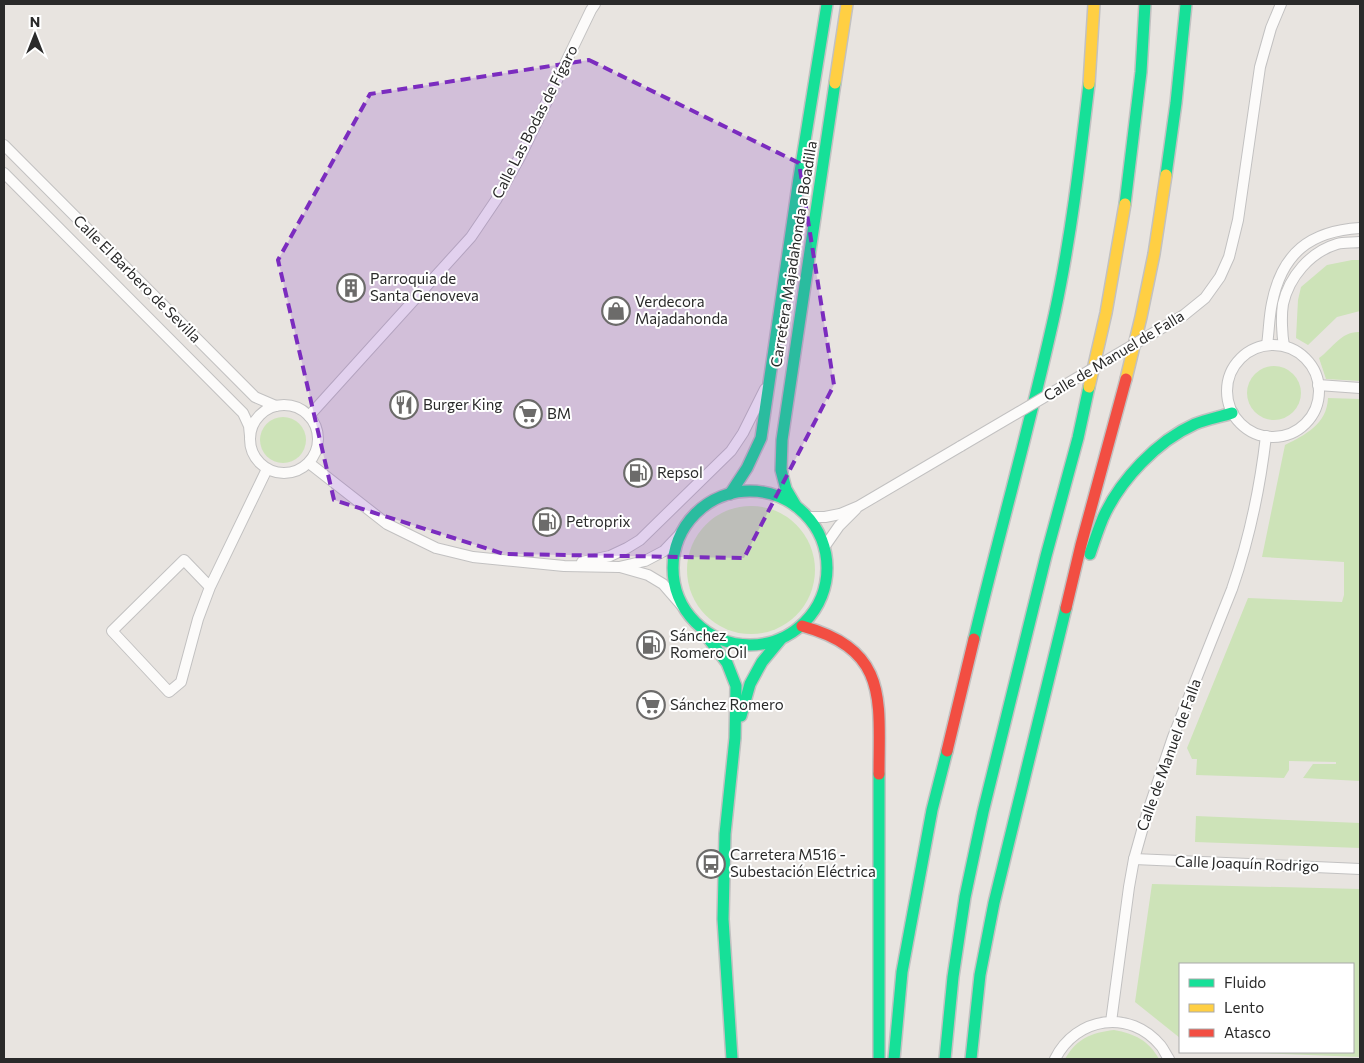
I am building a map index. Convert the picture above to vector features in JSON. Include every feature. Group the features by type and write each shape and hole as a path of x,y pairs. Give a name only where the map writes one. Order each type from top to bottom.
{"main road":[{"name":"Carretera Majadahonda a Boadilla","path":"730,494 747,468 761,438 799,178 827,4"},
{"name":"Carretera Majadahonda a Boadilla","path":"796,506 786,489 781,470 782,440 847,4"},
{"path":"894,1059 902,972 932,810 995,552 1026,436 1055,311 1078,181 1091,69 1094,4"},
{"path":"945,1059 952,977 965,897 983,812 1046,556 1078,438 1106,313 1127,195 1141,72 1145,4"},
{"path":"971,1059 980,975 994,903 1081,545 1119,408 1143,308 1154,254 1170,147 1186,4"},
{"path":"1040,716 1103,519 1122,485 1143,462 1166,443 1193,426 1232,413"},
{"path":"732,1059 723,919 725,834 735,738 736,686 727,663 683,607 674,582 674,556 682,532 694,515 711,502 730,494 753,491 776,495 796,506 808,517 818,530 825,546 828,568 825,590 816,610 802,626 781,640 762,662 750,684 735,738"},
{"path":"698,626 717,638 738,645 760,645 781,640"},
{"path":"802,626 830,634 854,650 863,661 874,682 879,713 879,1059"}],"street":[{"name":"Calle Las Bodas de Fígaro","path":"309,416 471,237 496,200 521,155 595,4"},
{"name":"Calle de Manuel de Falla","path":"808,517 825,517 840,514 859,506 1184,315 1205,298 1220,277 1229,257 1238,220 1260,67 1271,28 1281,4"},
{"name":"Calle El Barbero de Sevilla","path":"4,145 255,397 276,406"},
{"name":"Calle El Barbero de Sevilla","path":"4,173 243,413 250,426 250,436"},
{"path":"1267,345 1271,305 1278,280 1294,254 1311,240 1334,231 1360,228"},
{"path":"1284,346 1282,337 1283,305 1291,282 1300,269 1318,252 1338,244 1360,242"},
{"path":"1267,345 1284,346 1307,360 1313,369 1317,379 1318,390 1316,406 1309,420 1297,430 1282,436 1266,436 1253,432 1241,424 1232,413 1228,399 1227,384 1232,370 1241,358 1253,350 1267,345"},
{"path":"564,566 610,556 640,540 731,451 743,433 771,377"},
{"path":"1318,390 1360,388"},
{"path":"1318,390 1336,393 1360,393"},
{"path":"286,405 294,406 309,416 315,424 318,434 318,445 315,455 309,463 300,470 278,473 260,463 254,455 250,436 258,417 266,410 286,405"},
{"name":"Calle de Manuel de Falla","path":"1111,1022 1134,859 1173,737 1241,564 1255,509 1266,436"},
{"path":"309,463 387,524 436,548 473,557 564,566 619,567 645,561 664,552 682,532"},
{"path":"210,587 184,560 112,631 169,692 181,682 198,619 210,587 268,469"},
{"name":"Calle de Manuel de Falla","path":"825,546 839,526 859,506"},
{"path":"619,567 648,575 663,584 683,607"},
{"name":"Calle Joaquín Rodrigo","path":"1134,859 1360,869"},
{"path":"1055,1059 1060,1048 1074,1034 1092,1025 1111,1022 1130,1024 1148,1033 1162,1046 1169,1059"}],"highlighted area":[{"path":"589,60 799,163 834,385 744,558 504,554 334,500 278,260 370,94"}],"green space":[{"path":"1360,260 1360,311 1337,317 1308,345 1296,338 1298,300 1301,287 1327,265"},
{"path":"1353,332 1360,332 1360,381 1326,379 1319,358 1342,337"},
{"path":"1269,366 1279,366 1289,370 1297,378 1301,393 1297,408 1289,416 1279,420 1269,420 1259,416 1251,408 1247,398 1247,388 1251,378 1259,370"},
{"path":"1328,398 1360,399 1360,781 1303,778 1313,764 1336,764 1336,762 1289,761 1289,770 1284,778 1196,775 1197,759 1192,759 1187,748 1248,598 1342,602 1344,595 1344,562 1262,557 1285,445 1314,428 1324,415"},
{"path":"279,417 287,417 296,421 302,427 306,440 302,453 296,459 287,463 279,463 270,459 264,453 260,444 260,436 264,427 270,421"},
{"path":"751,506 775,511 796,525 810,546 815,570 810,594 796,615 775,629 751,634 727,629 706,615 692,594 687,570 692,546 706,525 727,511"},
{"path":"1196,816 1360,823 1360,848 1195,842"},
{"path":"1152,884 1360,889 1360,1057 1258,1053 1354,1053 1354,963 1179,963 1179,1037 1135,1002"},
{"path":"1114,1030 1140,1039 1155,1052 1159,1059 1065,1059 1074,1046 1085,1038"}],"traffic: fast":[{"path":"730,494 747,468 761,438 799,178 827,4"},
{"path":"1125,204 1141,72 1145,4"},
{"path":"1166,175 1176,103 1186,4"},
{"path":"796,506 786,489 781,470 782,440 835,83"},
{"path":"974,639 1036,394 1061,284 1079,170 1089,84"},
{"path":"945,1059 953,977 965,897 983,812 1046,556 1078,438 1089,387"},
{"path":"1090,554 1101,522 1110,504 1141,463 1181,431 1200,422 1232,413"},
{"path":"750,491 765,492 779,497 793,504 804,514 814,525 821,539 826,553 827,568 826,583 821,597 814,611 804,622 793,632 779,639 765,644 750,645 735,644 721,639 707,632 696,622 686,611 679,597 674,583 673,568 674,553 679,539 686,525 696,514 707,504 721,497 735,492 750,491"},
{"path":"971,1059 980,975 994,903 1066,608"},
{"path":"705,634 727,663 736,686 735,738 725,834 723,919 732,1059"},
{"path":"741,716 750,684 762,662 781,639"},
{"path":"894,1059 902,972 932,810 947,751"},
{"path":"879,774 879,1059"}],"traffic: slow":[{"path":"835,83 847,4"},
{"path":"1089,84 1094,4"},
{"path":"1126,379 1154,254 1166,175"},
{"path":"1089,387 1106,313 1125,204"}],"traffic: jam":[{"path":"1066,608 1126,379"},
{"path":"802,626 830,636 851,649 865,664 873,681 878,701 879,774"},
{"path":"947,751 974,639"}],"place":[{"name":"Parroquia de Santa Genoveva","path":"351,288"},
{"name":"Verdecora Majadahonda","path":"616,311"},
{"name":"Burger King","path":"404,405"},
{"name":"BM","path":"528,414"},
{"name":"Repsol","path":"638,473"},
{"name":"Petroprix","path":"547,522"},
{"name":"Sánchez Romero Oil","path":"651,645"},
{"name":"Sánchez Romero","path":"651,705"},
{"name":"Carretera M516 - Subestación Eléctrica","path":"711,864"}]}
